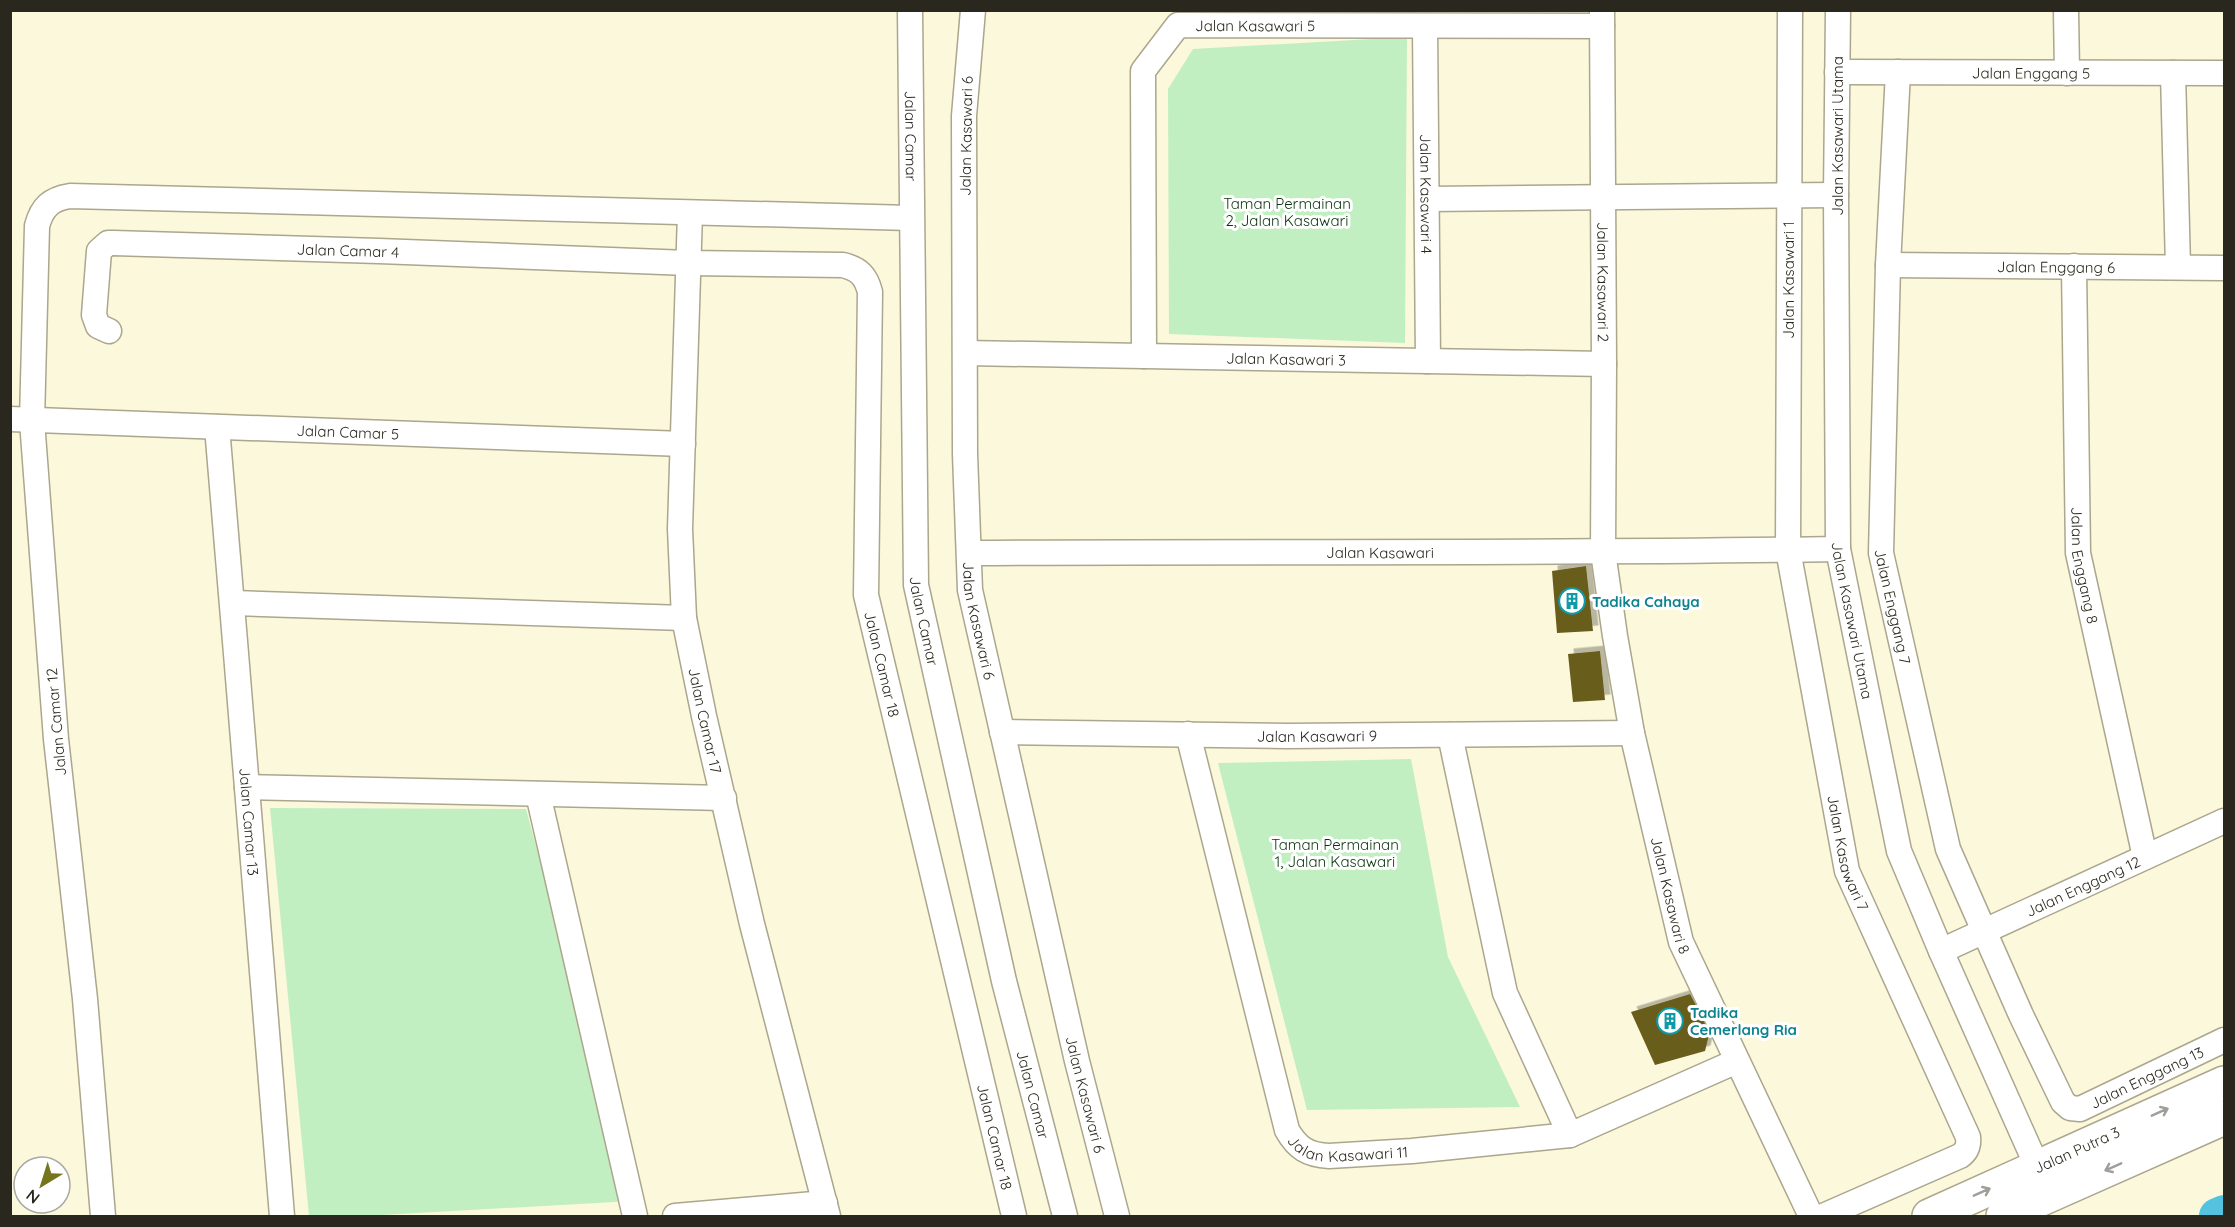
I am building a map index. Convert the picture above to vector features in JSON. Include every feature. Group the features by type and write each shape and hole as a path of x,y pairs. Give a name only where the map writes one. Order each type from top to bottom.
{"street":[{"name":"Jalan Camar","path":"910,10 916,585 1004,981 1065,1216"},
{"name":"Jalan Kasawari 6","path":"973,10 964,116 966,454 970,590 1075,1049 1117,1216"},
{"name":"Jalan Kasawari 1","path":"1788,550 1790,10"},
{"name":"Jalan Kasawari Utama","path":"1838,10 1836,195 1838,549 1899,851 2044,1181"},
{"path":"2066,10 2067,73"},
{"name":"Jalan Kasawari 5","path":"1144,356 1143,71 1178,25 1425,26 1602,18"},
{"name":"Jalan Kasawari 2","path":"1602,18 1603,552"},
{"name":"Jalan Kasawari 4","path":"1425,26 1428,361"},
{"name":"Jalan Enggang 5","path":"1837,72 2224,73"},
{"name":"Jalan Enggang 7","path":"1898,72 1888,265 1881,553 1948,849 2052,1080 2063,1102 2070,1108"},
{"path":"2173,73 2178,267"},
{"path":"1427,199 1836,195"},
{"name":"Jalan Camar 12","path":"103,1216 85,999 21,420 37,226 40,214 48,204 58,198 70,196 690,213"},
{"path":"690,213 911,218"},
{"name":"Jalan Camar 17","path":"690,213 680,529 684,618 752,924 826,1210"},
{"name":"Jalan Camar 4","path":"109,331 98,326 94,315 99,251 108,243 380,250 688,263"},
{"name":"Jalan Camar 18","path":"688,263 843,265 853,267 862,273 868,282 870,292 866,595 1014,1216"},
{"name":"Jalan Enggang 6","path":"1888,265 2224,268"},
{"name":"Jalan Enggang 8","path":"2074,266 2078,553 2145,857"},
{"name":"Jalan Kasawari 3","path":"966,353 1604,364"},
{"name":"Jalan Camar 5","path":"21,420 683,444"},
{"name":"Jalan Camar 13","path":"217,427 282,1216"},
{"name":"Jalan Kasawari","path":"970,553 1603,552 1838,549"},
{"name":"Jalan Kasawari 7","path":"1788,550 1847,871 1968,1137 1968,1148 1960,1156 1823,1216"},
{"name":"Jalan Kasawari 8","path":"1603,552 1632,733 1681,942 1811,1216"},
{"path":"233,603 684,618"},
{"name":"Jalan Kasawari 9","path":"1002,732 1450,735 1632,733"},
{"name":"Jalan Kasawari 11","path":"1188,734 1287,1130 1293,1142 1304,1150 1316,1155 1412,1151 1570,1135 1737,1061"},
{"path":"1450,735 1505,993 1570,1135"},
{"path":"247,787 723,798"},
{"path":"538,794 635,1216"},
{"name":"Jalan Enggang 12","path":"1941,951 2224,821"},
{"name":"Jalan Enggang 13","path":"2070,1108 2080,1109 2092,1104 2224,1040"},
{"name":"Jalan Putra 3","path":"2003,1216 2044,1181 2224,1083"},
{"name":"Jalan Putra 3","path":"1929,1216 2044,1181 2224,1118"},
{"path":"675,1216 826,1210"}],"green space":[{"name":"Taman Permainan 2, Jalan Kasawari","path":"1407,37 1405,343 1169,334 1168,89 1193,49"},
{"name":"Taman Permainan 1, Jalan Kasawari","path":"1411,759 1448,957 1520,1107 1307,1110 1218,763"},
{"path":"270,808 526,809 632,1201 365,1216 309,1216"}],"building":[{"name":"Tadika Cahaya","path":"1586,566 1593,631 1557,633 1552,571"},
{"name":"Tadika Cahaya","path":"1600,651 1605,700 1573,702 1568,654"},
{"name":"Tadika Cemerlang Ria","path":"1690,994 1710,1031 1705,1051 1655,1065 1631,1012"}],"waterway":[{"path":"2217,1216 2224,1213"}],"place":[{"name":"Tadika Cahaya","path":"1572,601"},
{"name":"Tadika Cemerlang Ria","path":"1670,1021"}]}
